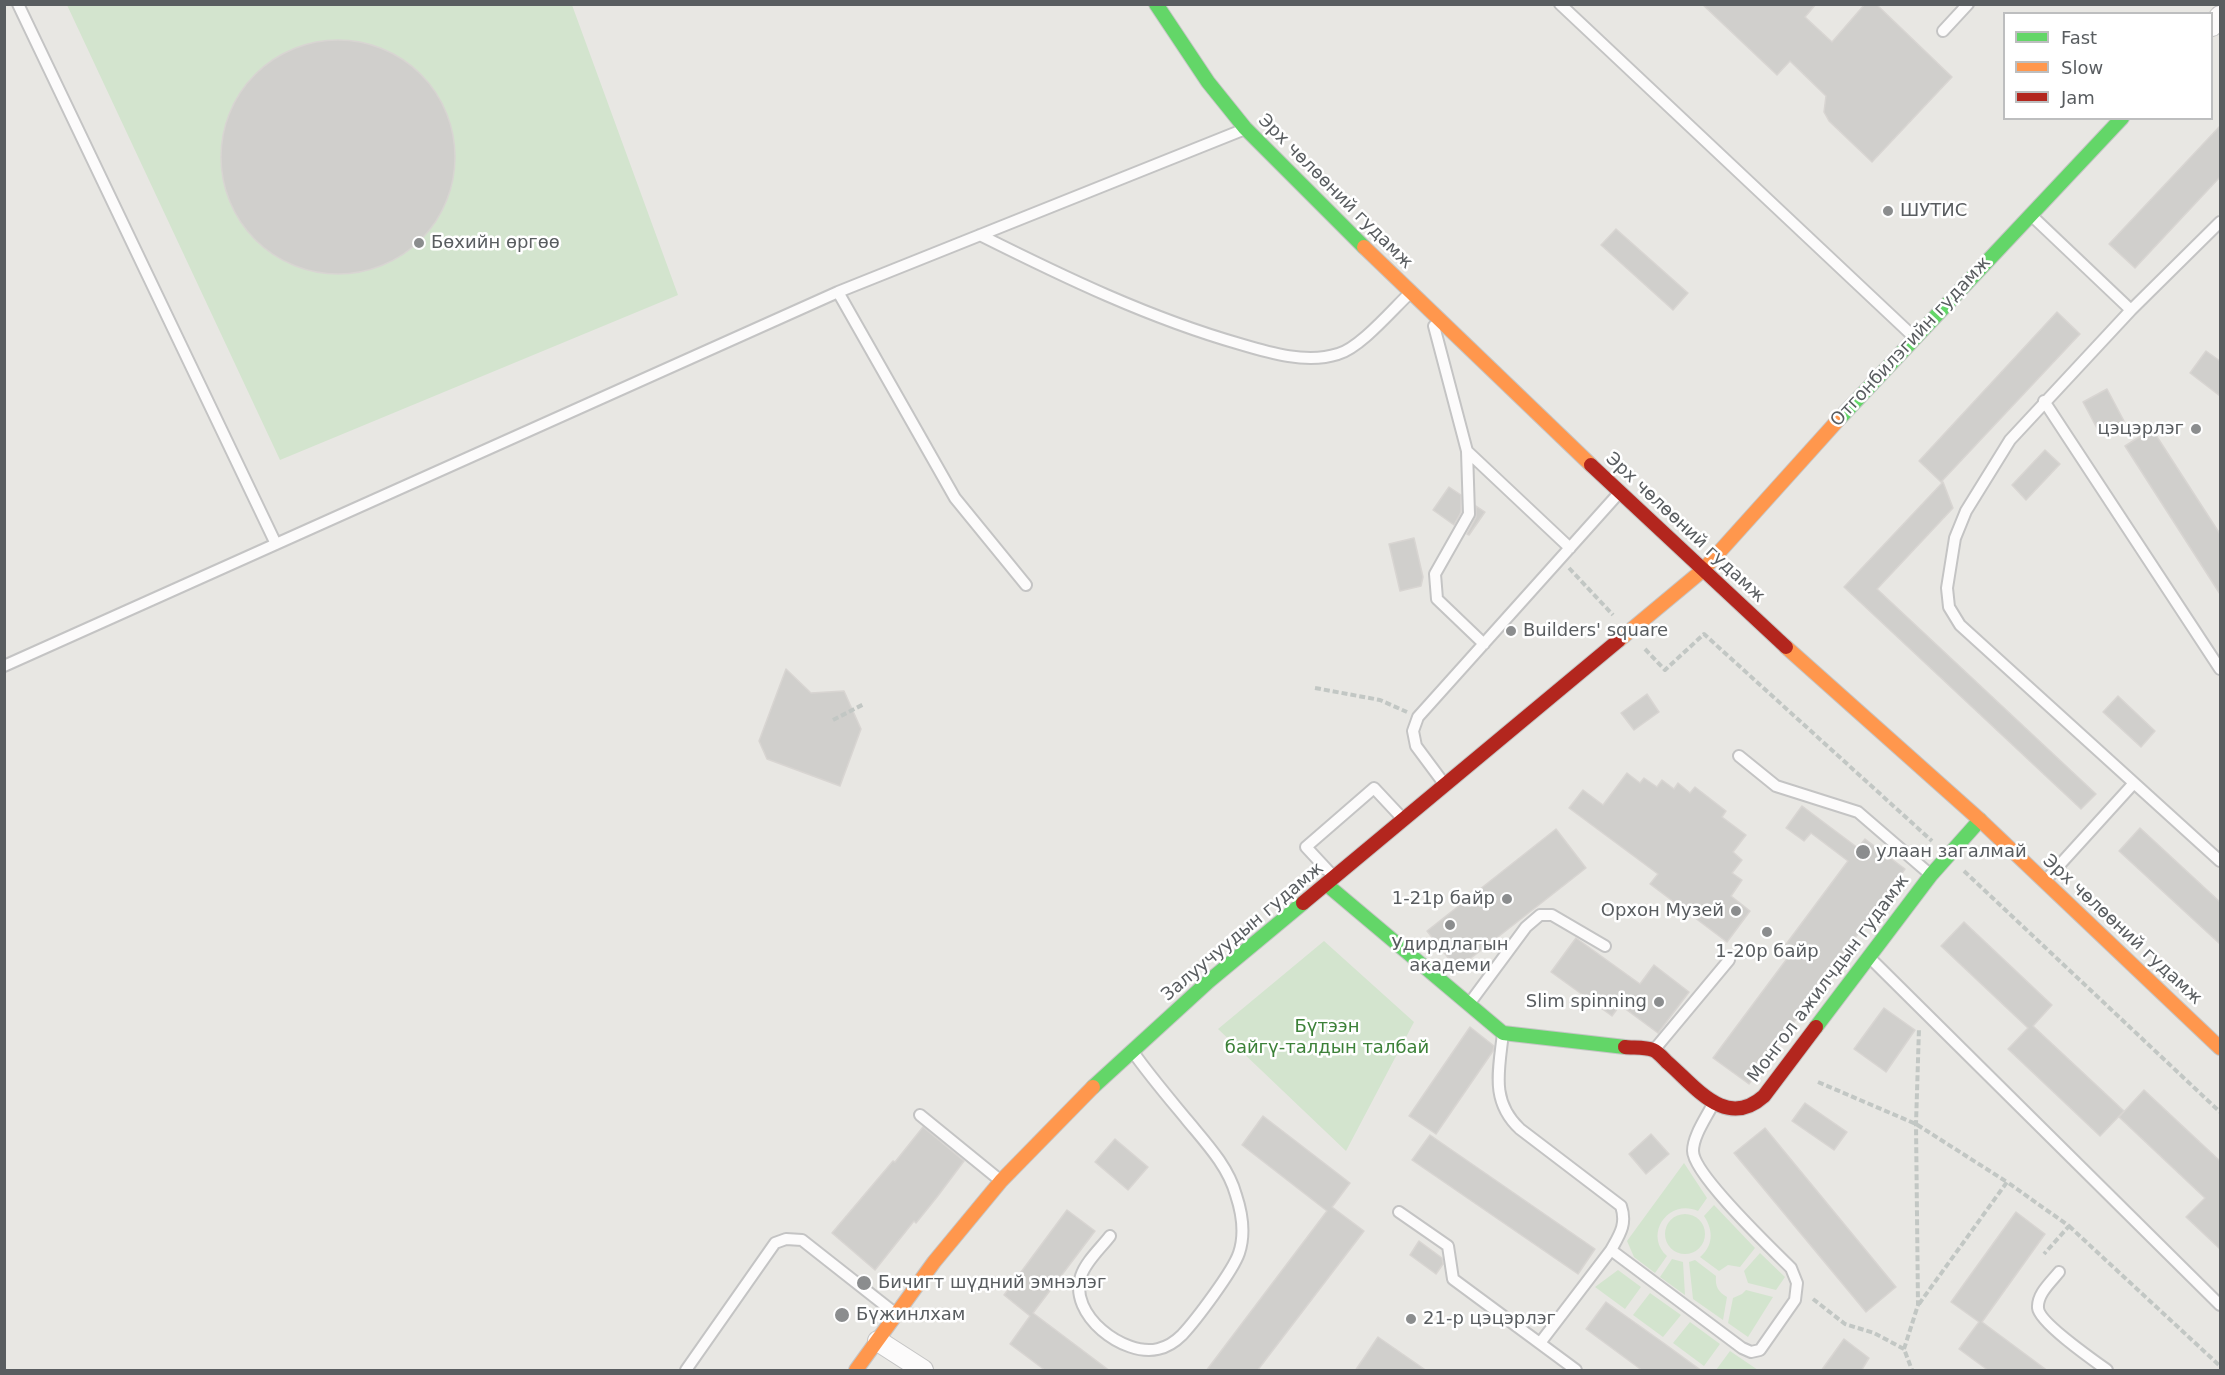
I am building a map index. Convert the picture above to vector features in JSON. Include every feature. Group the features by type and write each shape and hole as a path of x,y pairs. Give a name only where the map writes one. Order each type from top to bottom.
{"street":[{"name":"Эрх чөлөөний гудамж","path":"1156,4 1208,82 1245,128 1410,293 1810,669 1980,820 2220,1048"},
{"name":"Отгонбилэгийн гудамж","path":"1703,570 1832,426 2120,120"},
{"name":"Залуучуудын гудамж","path":"856,1371 934,1262 1001,1181 1074,1105 1209,981 1703,570"},
{"name":"Монгол ажилчдын гудамж","path":"1654,1050 1713,1103 1731,1110 1743,1109 1755,1104 1764,1096 1931,875 1980,820"},
{"path":"1330,881 1503,1033 1654,1050"},
{"path":"878,1341 923,1371"}],"lane":[{"path":"18,4 276,544"},
{"path":"1560,4 1915,339"},
{"path":"1943,31 1968,4"},
{"path":"4,666 838,292 1245,128"},
{"path":"2030,214 2131,310"},
{"path":"2220,222 2131,310 2010,440 1966,511 1955,538 1947,588 1949,607 1960,625 2220,861"},
{"path":"980,235 1051,270 1192,330 1278,354 1316,358 1340,354 1356,344 1410,293"},
{"path":"838,292 955,498 1026,585"},
{"path":"1430,311 1467,451 1469,514 1435,574 1437,599 1484,644"},
{"path":"2044,401 2220,669"},
{"path":"1467,451 1570,548"},
{"path":"1445,785 1416,746 1413,731 1418,717 1620,492"},
{"path":"1739,756 1776,786 1858,812 1931,875"},
{"path":"2045,881 2134,783"},
{"path":"1330,881 1306,847 1374,788 1404,820"},
{"path":"1469,1004 1526,927 1540,915 1552,915 1605,946"},
{"path":"1868,957 2220,1305"},
{"path":"1654,1050 1729,960"},
{"path":"1503,1033 1498,1080 1501,1101 1509,1119 1622,1206 1624,1216 1623,1229 1611,1250 1540,1343"},
{"path":"1110,1236 1081,1276 1079,1285 1081,1303 1091,1321 1101,1329 1120,1341 1137,1348 1150,1350 1160,1348 1181,1335 1233,1267 1240,1252 1242,1232 1236,1193 1226,1171 1213,1151 1150,1076 1133,1051"},
{"path":"1611,1250 1742,1348 1751,1352 1760,1350 1796,1300 1797,1283 1791,1268 1718,1191 1697,1165 1693,1153 1694,1143 1713,1103"},
{"path":"920,1115 1001,1181"},
{"path":"1399,1212 1448,1246 1453,1279 1576,1371"},
{"path":"686,1371 775,1243 786,1239 802,1240 897,1315"},
{"path":"2059,1272 2040,1296 2038,1308 2044,1321 2107,1371"}],"path":[{"path":"1315,688 1380,700 1418,717"},
{"path":"832,720 864,704"},
{"path":"1918,1305 1916,1124 1919,1007"},
{"path":"1818,1082 1916,1124 2007,1182 2069,1226 2220,1366"},
{"path":"1912,1371 1904,1349 1918,1305 2007,1182"},
{"path":"2044,1254 2069,1226"},
{"path":"1813,1299 1845,1324 1874,1333 1904,1349"}],"green space":[{"name":"Бөхийн өргөө","path":"67,5 572,5 678,295 280,460"},
{"name":"Бүтээн байгү-талдын талбай","path":"1324,941 1414,1022 1346,1151 1218,1029"},
{"path":"1684,1163 1707,1198 1698,1211 1687,1208 1678,1209 1663,1220 1658,1238 1660,1247 1667,1256 1655,1273 1634,1257 1627,1241"},
{"path":"1714,1205 1755,1248 1740,1267 1728,1265 1719,1271 1700,1257 1708,1248 1711,1238 1704,1216"},
{"path":"1685,1214 1693,1215 1699,1220 1704,1226 1704,1242 1699,1248 1693,1253 1685,1254 1677,1253 1671,1248 1666,1242 1665,1234 1666,1226 1671,1220 1677,1215"},
{"path":"1760,1253 1785,1277 1776,1290 1748,1283 1744,1271"},
{"path":"1672,1259 1683,1262 1685,1295 1660,1277"},
{"path":"1695,1260 1716,1276 1718,1288 1727,1297 1723,1320 1693,1299 1689,1262"},
{"path":"1618,1270 1641,1287 1625,1309 1595,1287"},
{"path":"1746,1290 1773,1297 1748,1337 1728,1323 1733,1298"},
{"path":"1650,1293 1681,1315 1663,1337 1633,1315"},
{"path":"1690,1322 1720,1344 1704,1366 1673,1343"},
{"path":"1730,1351 1758,1370 1716,1370"}],"building":[{"path":"1702,4 1816,4 1805,17 1832,42 1865,4 1876,4 1952,77 1872,162 1829,121 1824,112 1826,96 1790,61 1777,75"},
{"path":"338,40 361,42 383,49 403,60 421,74 435,92 446,112 453,134 455,157 453,180 446,202 435,222 421,240 403,254 383,265 361,272 338,274 315,272 293,265 273,254 255,240 241,222 230,202 223,180 221,157 223,134 230,112 241,92 255,74 273,60 293,49 315,42"},
{"path":"2220,126 2220,177 2135,268 2109,244"},
{"path":"1616,229 1688,293 1673,310 1601,245"},
{"path":"2057,312 2080,334 1941,482 1919,461"},
{"path":"2206,351 2220,361 2220,396 2190,373"},
{"path":"2107,389 2124,421 2100,434 2083,402"},
{"path":"2152,429 2220,534 2220,594 2125,446"},
{"path":"2045,450 2060,464 2026,500 2012,485"},
{"path":"1943,482 1953,508 1877,589 2096,794 2081,809 1844,587"},
{"path":"1449,487 1461,495 1461,512 1454,525 1433,510"},
{"path":"1476,506 1485,512 1469,535 1467,534 1476,517"},
{"path":"1414,538 1423,577 1421,586 1400,591 1389,544"},
{"path":"786,669 811,693 844,691 861,729 840,786 767,759 759,741"},
{"path":"1647,694 1659,712 1634,730 1621,713"},
{"path":"2118,696 2155,731 2141,747 2103,712"},
{"name":"1-20р байр","path":"1627,773 1640,783 1644,778 1657,787 1662,780 1674,789 1678,783 1690,793 1695,787 1726,811 1722,817 1746,835 1733,852 1742,860 1732,873 1742,880 1731,896 1750,911 1727,942 1650,884 1658,874 1569,808 1583,790 1603,805"},
{"path":"1802,806 1858,848 1865,839 1905,869 1749,1084 1713,1058 1789,956 1781,951 1848,861 1811,833 1804,841 1786,828"},
{"path":"2140,828 2220,902 2220,944 2119,851"},
{"name":"1-21р байр","path":"1556,829 1586,868 1457,969 1427,931"},
{"path":"1964,922 2052,1005 2033,1026 2124,1111 2100,1136 2008,1049 2028,1028 1941,946"},
{"path":"1576,938 1640,984 1654,965 1689,992 1658,1033 1620,1005 1612,1016 1551,972"},
{"path":"1884,1008 1915,1030 1886,1072 1854,1049"},
{"path":"1470,1027 1494,1046 1493,1051 1436,1134 1409,1116"},
{"path":"2144,1090 2220,1161 2220,1249 2186,1217 2205,1198 2119,1117"},
{"path":"1805,1103 1847,1132 1834,1150 1792,1121"},
{"path":"1263,1116 1350,1183 1332,1207 1364,1231 1257,1371 1206,1371 1327,1211 1242,1145"},
{"path":"923,1127 964,1161 916,1223 914,1221 875,1270 832,1233"},
{"path":"1765,1128 1896,1287 1866,1312 1734,1153"},
{"path":"1651,1134 1669,1154 1646,1174 1629,1154"},
{"path":"1430,1135 1595,1249 1578,1274 1412,1160"},
{"path":"1115,1139 1148,1167 1128,1190 1095,1162"},
{"path":"1067,1210 1095,1231 1033,1313 1110,1371 1046,1371 1010,1344 1030,1316 1004,1295"},
{"path":"2016,1212 2045,1234 1982,1322 2048,1371 1989,1371 1959,1349 1979,1322 1951,1302"},
{"path":"1419,1241 1442,1258 1443,1264 1436,1274 1410,1255"},
{"path":"1606,1302 1702,1371 1643,1371 1586,1329"},
{"name":"21-р цэцэрлэг","path":"1378,1337 1427,1371 1355,1371"},
{"path":"1844,1339 1869,1358 1861,1371 1821,1371"}],"traffic: fast":[{"path":"1156,4 1208,82 1245,128 1364,247"},
{"path":"1839,419 2120,120"},
{"path":"1816,1027 1931,875 1980,820"},
{"path":"1326,884 1503,1033 1625,1047"},
{"path":"1093,1087 1209,981 1303,903"}],"traffic: slow":[{"path":"1364,247 1591,465"},
{"path":"1619,640 1703,570 1839,419"},
{"path":"1786,647 1980,820 2220,1048"},
{"path":"856,1370 934,1262 1001,1181 1093,1087"}],"traffic: jam":[{"path":"1591,465 1786,647"},
{"path":"1303,903 1619,640"},
{"path":"1625,1047 1655,1051 1700,1093 1724,1107 1737,1109 1750,1105 1764,1096 1816,1027"}],"place":[{"name":"ШУТИС","path":"1888,211"},
{"name":"Бөхийн өргөө","path":"419,243"},
{"name":"цэцэрлэг","path":"2196,429"},
{"name":"Builders' square","path":"1511,631"},
{"name":"улаан загалмай","path":"1863,852"},
{"name":"1-21р байр","path":"1507,899"},
{"name":"Орхон Myзей","path":"1736,911"},
{"name":"Удирдлагын академи","path":"1450,925"},
{"name":"1-20р байр","path":"1767,932"},
{"name":"Slim spinning","path":"1659,1002"},
{"name":"Бичигт шүдний эмнэлэг","path":"864,1283"},
{"name":"Бүжинлхам","path":"842,1315"},
{"name":"21-р цэцэрлэг","path":"1411,1319"}]}
